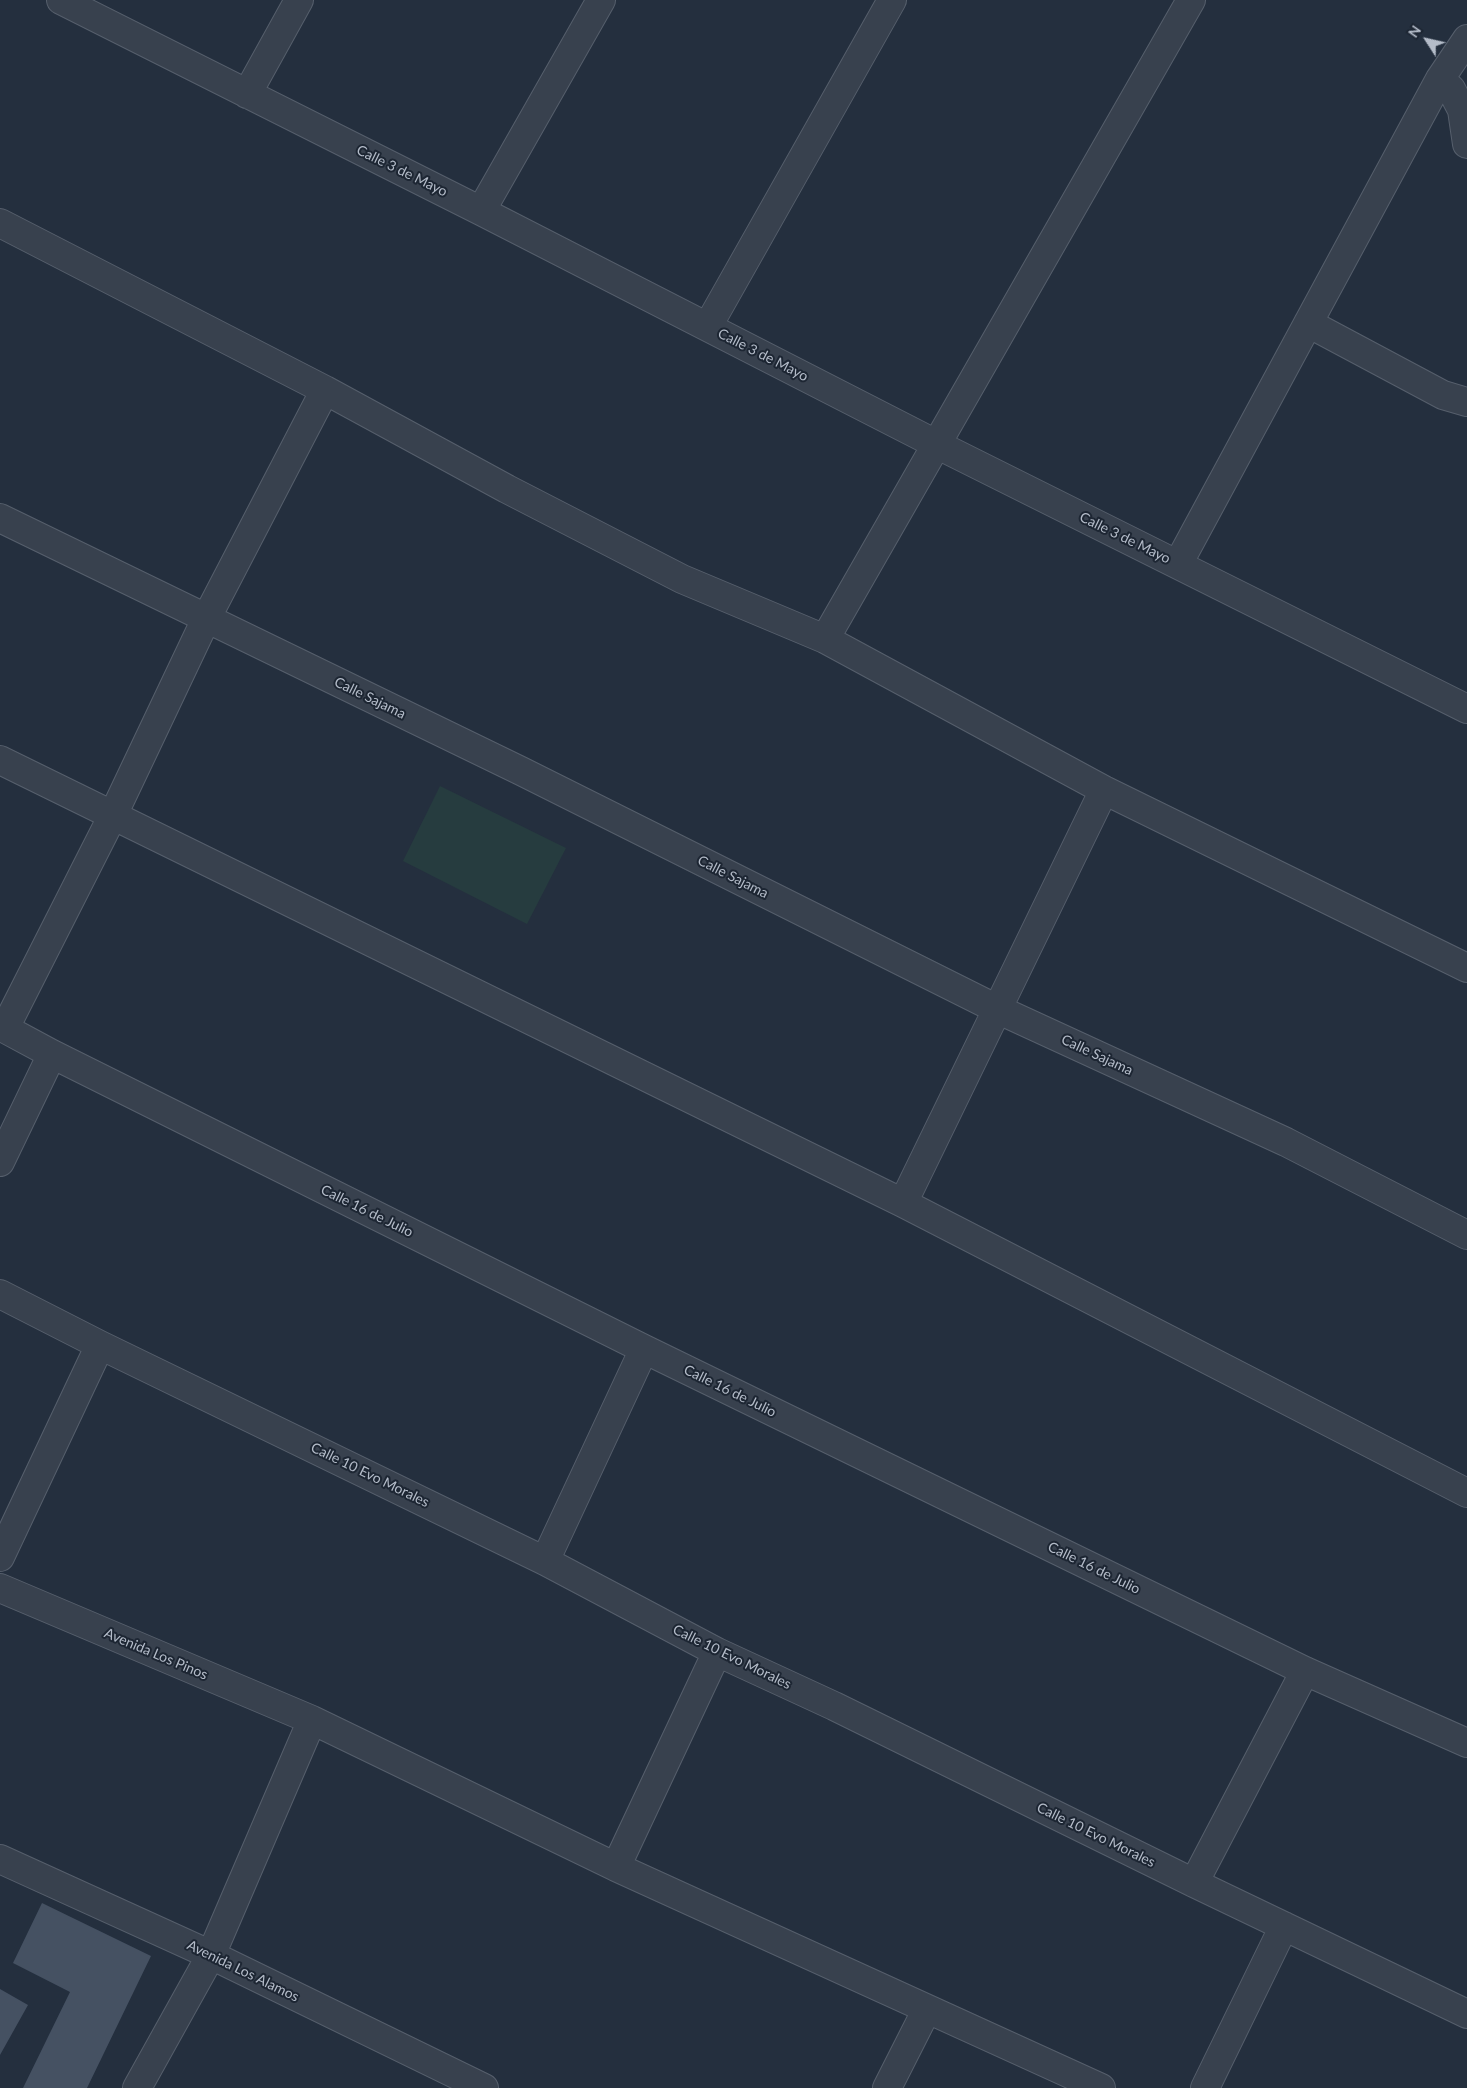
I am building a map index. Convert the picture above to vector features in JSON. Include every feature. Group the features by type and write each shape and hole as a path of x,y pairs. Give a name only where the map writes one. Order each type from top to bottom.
{"street":[{"name":"Calle 3 de Mayo","path":"60,0 708,326 938,445 1467,708"},
{"path":"247,94 299,0"},
{"path":"481,211 600,0"},
{"path":"708,326 892,0"},
{"path":"825,639 938,445 1191,0"},
{"path":"1178,564 1440,79 1467,39"},
{"path":"1440,79 1451,89 1462,110 1467,144"},
{"path":"0,223 325,390 507,489 682,579 825,639 1104,790 1467,968"},
{"path":"1308,323 1443,395 1467,402"},
{"path":"3,1027 113,815 206,619 325,390"},
{"name":"Calle Sajama","path":"0,518 521,771 997,1009 1286,1142 1467,1235"},
{"path":"0,760 903,1203 1467,1493"},
{"path":"903,1203 1104,790"},
{"name":"Calle 16 de Julio","path":"3,1027 52,1054 644,1348 1305,1671 1467,1743"},
{"path":"0,1162 52,1054"},
{"name":"Calle 10 Evo Morales","path":"0,1294 100,1345 288,1434 545,1561 717,1652 834,1706 1194,1884 1467,2014"},
{"path":"0,1557 100,1345"},
{"path":"545,1561 644,1348"},
{"name":"Avenida Los Pinos","path":"0,1588 312,1720 616,1867 1101,2088"},
{"path":"616,1867 717,1652"},
{"path":"1194,1884 1305,1671"},
{"path":"137,2088 211,1955 312,1720"},
{"name":"Avenida Los Alamos","path":"0,1859 211,1955 484,2088"},
{"path":"1205,2088 1284,1926"},
{"path":"887,2088 927,2008"}],"green space":[{"path":"440,786 566,848 527,924 403,861"}],"building":[{"path":"42,1903 151,1956 87,2088 23,2088 70,1992 13,1963"},
{"path":"0,1989 28,2005 0,2055"}]}
